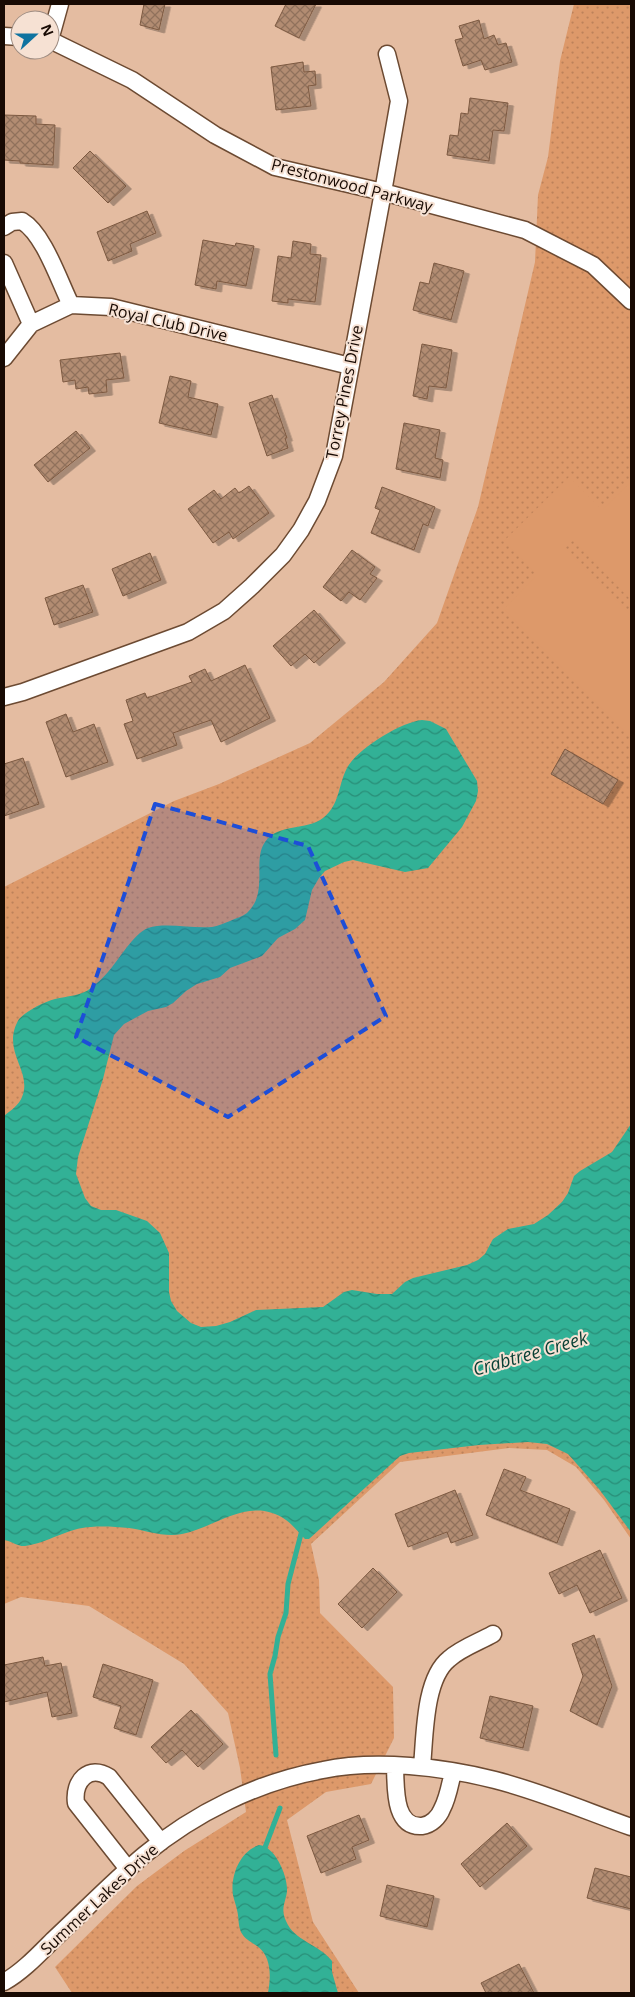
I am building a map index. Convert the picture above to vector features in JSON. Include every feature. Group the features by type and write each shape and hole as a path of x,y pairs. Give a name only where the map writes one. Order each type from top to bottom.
{"street":[{"name":"Prestonwood Parkway","path":"60,45 132,80 214,135 275,167 383,192 526,230 593,265 631,301"},
{"name":"Torrey Pines Drive","path":"4,697 32,689 188,632 224,611 252,586 283,555 301,530 317,501 334,456 383,192 399,101 387,54"},
{"path":"4,227 12,222 22,221 31,226 42,244 70,305"},
{"path":"4,263 31,324"},
{"name":"Royal Club Drive","path":"4,358 31,324 70,305 111,307 350,366"},
{"path":"422,1766 431,1691 438,1672 450,1657 493,1634"},
{"name":"Summer Lakes Drive","path":"4,1982 27,1964 128,1869 161,1842 212,1808 284,1780 324,1769 352,1766 422,1766 495,1780 631,1827"},
{"path":"395,1766 400,1810 405,1820 415,1826 433,1822 442,1810 453,1772"},
{"path":"128,1869 76,1803 74,1792 77,1784 82,1779 94,1772 101,1772 109,1777 161,1842"}],"highlighted area":[{"path":"155,804 308,846 386,1016 228,1117 76,1037"}],"shaded area":[{"path":"574,4 631,4 631,1539 604,1500 576,1467 547,1450 509,1448 400,1462 311,1544 319,1580 320,1613 393,1687 394,1738 371,1784 326,1792 287,1820 313,1922 359,1993 72,1993 55,1967 137,1886 184,1851 246,1812 240,1768 228,1713 184,1664 89,1606 21,1597 4,1604 4,887 174,801 219,784 310,743 384,682 437,623 478,507 535,262 538,195 548,157 560,61"},
{"path":"569,477 602,510 631,482 631,600 573,540 565,548 631,615 631,738 504,609 537,575 504,541"}],"water":[{"name":"Crabtree Creek","path":"422,720 430,721 446,729 477,781 476,801 462,827 428,868 405,872 353,860 325,871 312,890 305,920 295,929 278,938 262,956 230,968 220,977 197,984 166,1007 148,1011 124,1024 114,1035 103,1079 78,1157 76,1174 85,1198 91,1206 101,1210 116,1210 147,1221 160,1233 169,1253 169,1292 171,1301 177,1311 191,1323 201,1327 216,1326 256,1310 323,1307 344,1292 352,1290 392,1294 405,1282 413,1278 467,1265 478,1260 485,1254 493,1239 508,1229 534,1224 548,1215 562,1202 568,1193 574,1176 612,1152 631,1124 631,1532 599,1489 568,1454 547,1444 528,1442 479,1445 409,1453 400,1456 309,1539 305,1539 286,1520 273,1513 259,1511 234,1515 195,1530 175,1535 129,1528 96,1527 74,1530 25,1546 4,1540 4,1116 19,1103 24,1087 24,1078 14,1051 13,1041 14,1030 19,1019 46,1002 87,991 106,974 137,935 148,928 155,926 212,927 247,913 254,905 257,896 261,849 265,842 277,832 309,825 323,818 329,813 336,801 347,768 360,753 392,731"},
{"path":"259,1845 270,1850 283,1870 287,1885 283,1909 286,1921 295,1933 327,1955 332,1961 332,1972 338,1993 268,1993 270,1976 267,1959 261,1950 241,1932 232,1888 235,1872 242,1858 252,1848"}],"building":[{"path":"144,4 165,4 159,30 140,25"},
{"path":"286,4 316,4 299,38 275,26"},
{"path":"479,20 484,39 494,35 498,45 506,43 512,62 485,70 481,60 463,66 455,40 463,38 459,26"},
{"path":"303,62 304,72 315,71 316,85 308,86 311,106 276,110 271,67"},
{"path":"470,98 508,103 504,131 493,130 489,161 447,155 450,135 458,136 461,113 468,114"},
{"path":"4,115 36,116 36,124 55,125 53,165 4,160"},
{"path":"90,151 126,186 108,203 73,168"},
{"path":"147,211 156,233 130,244 132,251 108,261 97,232"},
{"path":"203,240 235,246 236,243 254,246 246,286 217,281 216,289 195,285"},
{"path":"293,241 311,244 310,254 321,255 315,302 288,299 288,303 272,301 278,256 291,258"},
{"path":"434,263 464,271 451,320 413,310 420,282 429,284"},
{"path":"422,344 452,350 446,388 429,386 427,399 413,396"},
{"path":"120,353 124,378 106,380 107,392 89,394 88,387 76,389 75,380 63,382 60,360"},
{"path":"170,376 191,381 188,397 218,404 211,435 159,423"},
{"path":"272,395 287,438 285,438 288,448 267,456 249,403"},
{"path":"404,423 440,430 435,458 443,460 440,478 396,469"},
{"path":"76,431 90,448 48,482 34,465"},
{"path":"249,486 269,513 233,539 229,532 213,543 188,509 214,490 221,499 235,488 239,493"},
{"path":"382,487 435,507 428,526 423,524 414,550 371,533 380,510 375,508"},
{"path":"352,550 375,567 370,574 377,578 360,600 349,592 341,601 323,587"},
{"path":"150,553 161,580 123,596 112,569"},
{"path":"83,585 93,612 54,625 45,598"},
{"path":"314,610 340,640 314,663 305,654 291,666 273,646"},
{"path":"245,665 270,718 221,742 211,720 173,733 177,745 137,759 124,724 133,721 126,700 145,693 147,698 192,682 189,676 205,669 211,681"},
{"path":"66,714 73,732 94,724 108,762 66,777 46,722"},
{"path":"565,749 618,780 603,804 551,774"},
{"path":"23,758 39,804 4,816 4,764"},
{"path":"504,1469 526,1477 520,1490 570,1509 557,1543 486,1515"},
{"path":"455,1490 473,1535 451,1543 447,1532 408,1547 395,1514"},
{"path":"600,1550 622,1598 590,1613 577,1585 559,1594 549,1573"},
{"path":"373,1568 397,1592 362,1628 338,1604"},
{"path":"594,1635 612,1686 597,1725 570,1711 583,1676 572,1644"},
{"path":"43,1657 45,1666 61,1663 72,1713 52,1717 47,1692 4,1702 4,1665"},
{"path":"103,1664 153,1680 136,1735 114,1728 121,1706 93,1697"},
{"path":"490,1696 533,1706 523,1748 480,1738"},
{"path":"191,1710 223,1744 198,1767 182,1750 166,1763 151,1747"},
{"path":"359,1815 369,1840 352,1847 356,1859 321,1873 307,1836"},
{"path":"507,1823 527,1846 480,1887 461,1864"},
{"path":"595,1868 631,1877 631,1909 587,1898"},
{"path":"387,1885 434,1896 427,1927 380,1916"},
{"path":"519,1964 534,1993 486,1993 481,1983"}],"waterway":[{"path":"276,1755 270,1674 278,1637 286,1613 288,1584 302,1530"},
{"path":"264,1850 280,1808"}]}
